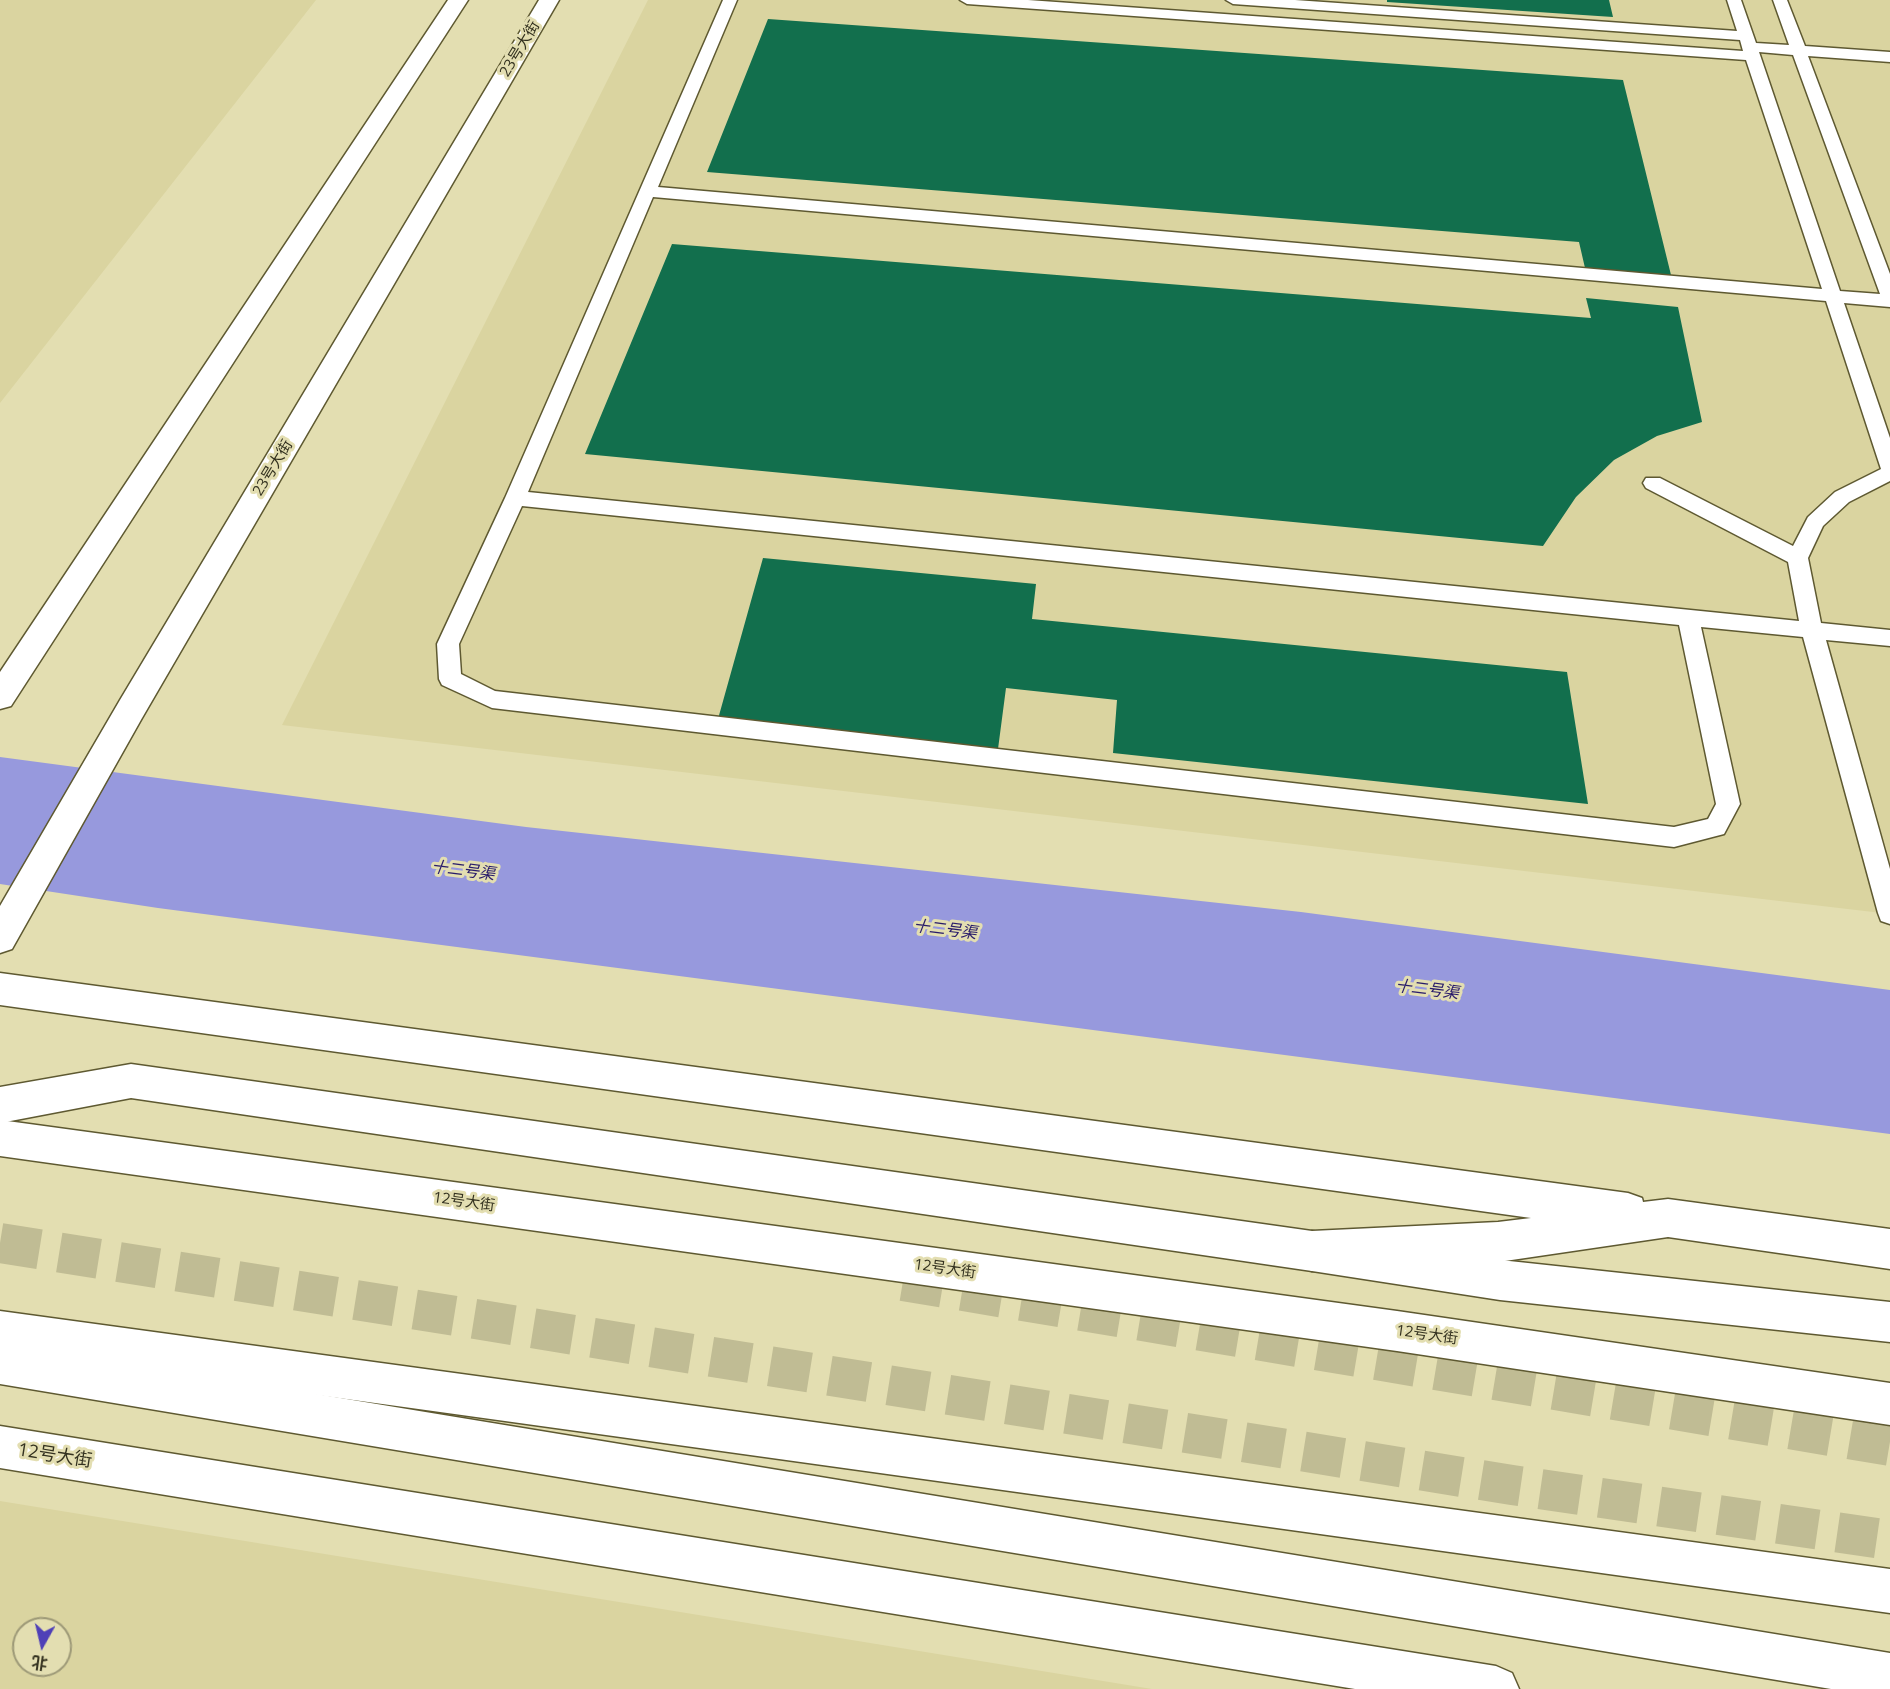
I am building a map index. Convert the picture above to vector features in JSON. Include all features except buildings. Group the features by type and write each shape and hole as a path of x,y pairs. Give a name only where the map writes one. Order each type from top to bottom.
{"main road":[{"path":"3,692 458,0"},
{"name":"23号大街","path":"7,925 131,709 549,0"},
{"path":"0,989 1890,1249"},
{"path":"0,1105 131,1081 1500,1280 1890,1322"},
{"name":"12号大街","path":"0,1138 1397,1331 1890,1404"},
{"path":"1312,1251 1498,1242 1668,1218"},
{"path":"0,1331 1890,1592"},
{"path":"0,1363 1890,1676"},
{"name":"12号大街","path":"0,1447 1496,1689"}],"lane":[{"path":"730,0 515,498 448,644 450,679 492,699 1674,837 1716,828 1728,804 1688,617"},
{"path":"967,0 1749,46"},
{"path":"1233,0 1890,57"},
{"path":"1734,0 1890,467"},
{"path":"648,191 1890,299 1780,0"},
{"path":"1890,473 1842,497 1815,522 1798,558 1812,630 1885,875 1890,913"},
{"path":"1653,483 1798,558"},
{"path":"515,498 1890,638"}],"shaded area":[{"path":"0,0 316,0 0,403"},
{"path":"648,0 1890,0 1890,914 282,725"},
{"path":"0,1501 1152,1689 0,1689"}],"water":[{"name":"十二号渠","path":"0,757 526,827 1301,912 1890,990 1890,1134 158,908 0,884"}],"tunnel":[{"path":"0,1243 1512,1485 1890,1540"},
{"path":"903,1281 1890,1446"}]}
